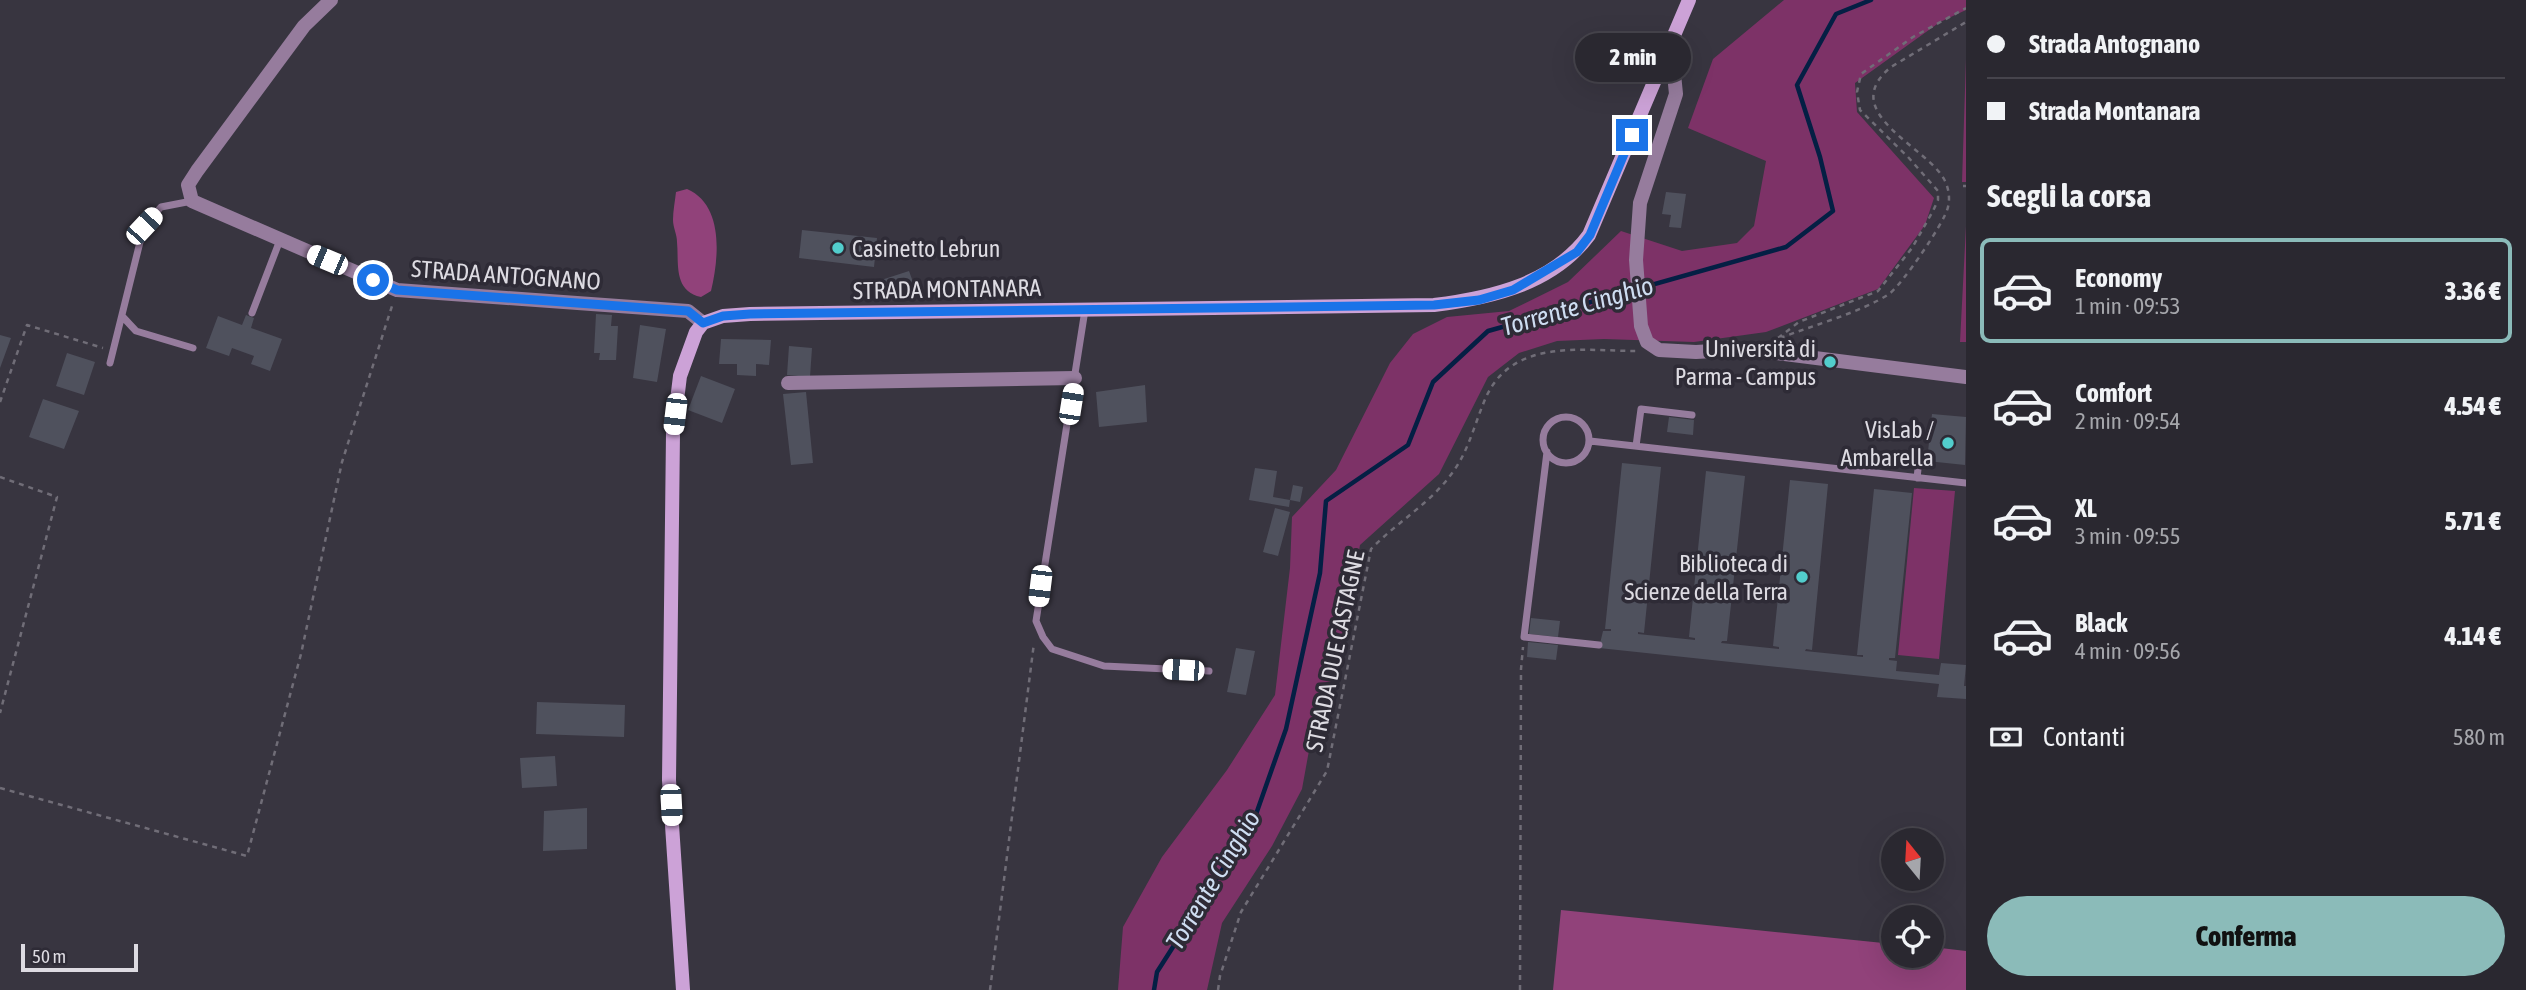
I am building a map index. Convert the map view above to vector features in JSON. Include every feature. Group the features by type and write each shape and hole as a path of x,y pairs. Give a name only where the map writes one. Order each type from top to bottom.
{"main road":[{"name":"STRADA MONTANARA","path":"703,323 723,316 750,314 1434,305 1479,300 1513,290 1577,252 1590,235 1689,0"},
{"path":"683,990 669,780 671,476 680,376 689,347 703,323"}],"street":[{"path":"192,201 188,185 197,171 304,26 331,0"},
{"path":"1667,53 1673,64 1676,94 1640,203 1636,260 1641,326 1647,342 1659,350 1696,352 1745,349 1966,377"},
{"name":"STRADA ANTOGNANO","path":"192,201 397,290 688,311 703,323"},
{"path":"788,383 1075,378"}],"lane":[{"path":"110,363 144,226 161,207 192,201"},
{"path":"252,313 280,240"},
{"path":"1085,310 1036,621 1052,649 1104,666 1209,671"},
{"path":"122,316 135,331 193,348"},
{"path":"1636,446 1641,410 1692,415"},
{"path":"1547,452 1556,461 1572,463 1585,454 1590,441 1587,429 1581,421 1573,417 1559,418 1552,422 1543,435 1547,452 1524,638 1599,645"},
{"path":"1590,441 1966,483"},
{"path":"1917,478 1920,451"}],"path":[{"path":"1966,8 1913,37 1861,74 1857,92 1860,110 1938,191 1938,200 1933,211 1912,248 1878,291 1799,322 1775,340 1876,302 1891,293 1948,211 1949,193 1945,180 1883,120 1874,96 1882,75 1891,67 1966,22"},
{"path":"1676,84 1687,77 1689,42 1693,32"},
{"path":"0,788 247,856 301,654 342,462 397,290"},
{"path":"0,402 27,325 114,351"},
{"name":"STRADA DUE CASTAGNE","path":"1218,990 1241,912 1327,771 1371,549 1437,493 1457,466 1489,393 1507,368 1531,356 1559,350 1659,350"},
{"path":"0,477 57,497 0,713"},
{"path":"990,990 1036,621"},
{"path":"1520,990 1521,661"}],"shaded area":[{"path":"1784,0 1966,0 1966,10 1940,22 1855,83 1857,112 1934,198 1925,225 1878,289 1766,332 1694,342 1604,339 1557,341 1519,353 1488,377 1439,474 1360,545 1339,662 1310,745 1302,789 1272,846 1222,923 1207,990 1118,990 1123,927 1162,857 1227,770 1275,695 1290,568 1292,517 1336,470 1390,363 1413,334 1447,317 1509,311 1568,282 1621,231 1682,251 1737,243 1754,226 1766,161 1688,128 1713,59"},
{"path":"1966,59 1966,182 1962,182"},
{"path":"687,189 707,207 716,234 716,263 711,291 701,297 686,289 679,275 674,210 676,192"},
{"path":"1966,226 1966,342 1960,342"},
{"path":"1914,488 1955,491 1939,659 1898,655"},
{"path":"1561,910 1881,943 1881,968 1944,968 1944,948 1966,951 1966,990 1553,990"}],"building":[{"path":"1666,192 1686,194 1681,228 1669,227 1671,215 1662,214"},
{"name":"Casinetto Lebrun","path":"802,230 877,238 874,267 799,258"},
{"path":"909,271 913,282 876,295 872,283"},
{"path":"596,314 612,315 611,326 618,326 616,360 599,360 600,353 594,353"},
{"path":"246,315 254,318 251,328 282,339 270,371 251,364 254,356 232,348 229,356 206,348 218,316 242,325"},
{"path":"640,325 666,329 657,382 633,378"},
{"path":"0,335 11,338 0,368"},
{"path":"721,339 771,340 769,365 756,364 756,376 737,375 737,364 719,364"},
{"path":"789,346 812,348 810,377 787,375"},
{"path":"67,353 95,362 84,395 56,386"},
{"path":"701,376 735,389 722,423 688,410"},
{"path":"1145,385 1147,422 1099,427 1096,392"},
{"path":"806,392 813,463 791,465 783,394"},
{"path":"43,399 79,411 64,449 29,437"},
{"name":"VisLab / Ambarella","path":"1932,414 1966,417 1965,465 1927,461"},
{"path":"1669,417 1694,420 1693,435 1667,432"},
{"path":"1622,463 1661,467 1644,633 1638,634 1695,640 1689,637 1706,471 1745,476 1727,641 1721,643 1779,649 1773,646 1790,480 1828,484 1812,650 1805,651 1863,657 1857,655 1874,489 1912,493 1895,658 1889,660 1897,661 1896,671 1939,675 1941,663 1966,665 1966,699 1937,697 1939,684 1599,648 1603,631 1611,631 1605,629"},
{"path":"1255,468 1277,471 1273,497 1290,500 1289,507 1249,500"},
{"path":"1293,485 1303,487 1300,502 1290,500"},
{"path":"1275,508 1290,512 1278,556 1263,552"},
{"path":"1531,618 1560,621 1558,637 1529,634"},
{"path":"1528,642 1558,645 1556,660 1527,657"},
{"path":"1236,648 1255,651 1246,695 1227,692"},
{"path":"537,702 625,705 624,737 536,734"},
{"path":"555,756 557,786 522,788 520,758"},
{"path":"587,808 587,849 543,851 544,811"}],"waterway":[{"name":"Torrente Cinghio","path":"1154,990 1157,972 1254,820 1286,729 1320,573 1326,501 1408,445 1433,382 1488,331 1786,247 1833,211 1820,157 1797,85 1836,14 1871,0"}],"place":[{"name":"Casinetto Lebrun","path":"838,248"},
{"name":"Università di Parma - Campus","path":"1830,362"},
{"name":"VisLab / Ambarella","path":"1948,443"},
{"name":"Biblioteca di Scienze della Terra","path":"1802,577"}],"route":[{"path":"373,280 397,290 688,311 703,323 723,316 750,314 1434,305 1479,300 1513,290 1577,252 1590,235 1632,135"}]}
